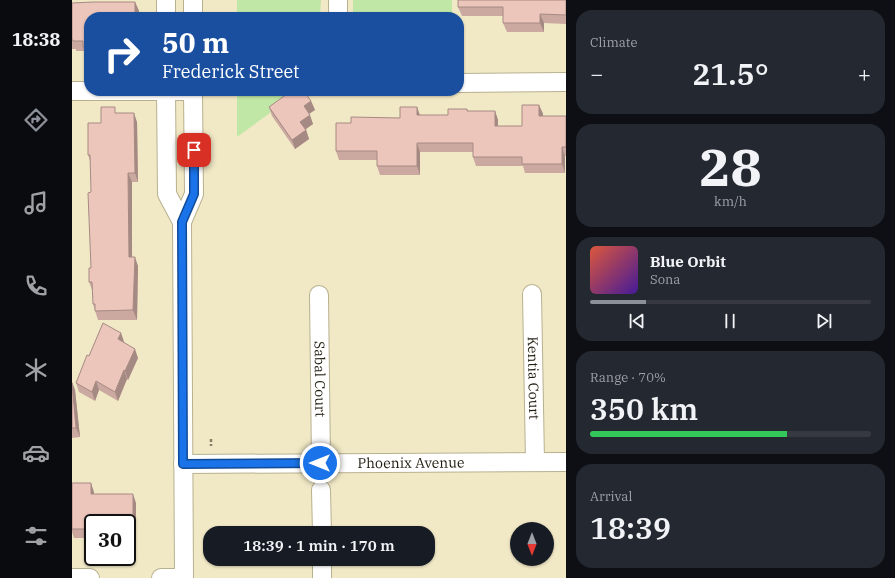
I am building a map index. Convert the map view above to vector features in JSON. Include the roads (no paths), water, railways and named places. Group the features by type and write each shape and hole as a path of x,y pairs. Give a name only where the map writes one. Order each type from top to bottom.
{"street":[{"path":"166,0 166,12"},
{"path":"193,0 193,12"},
{"path":"338,0 338,12"},
{"path":"464,83 566,82"},
{"path":"72,91 84,91"},
{"path":"166,96 167,194 182,222"},
{"path":"161,578 184,578 182,222 194,194 194,96"},
{"name":"Kentia Court","path":"532,294 536,462"},
{"name":"Sabal Court","path":"319,295 320,463"},
{"name":"Phoenix Avenue","path":"183,464 566,462"},
{"path":"321,490 322,526"},
{"path":"322,566 322,578"},
{"path":"72,578 90,578"}]}
